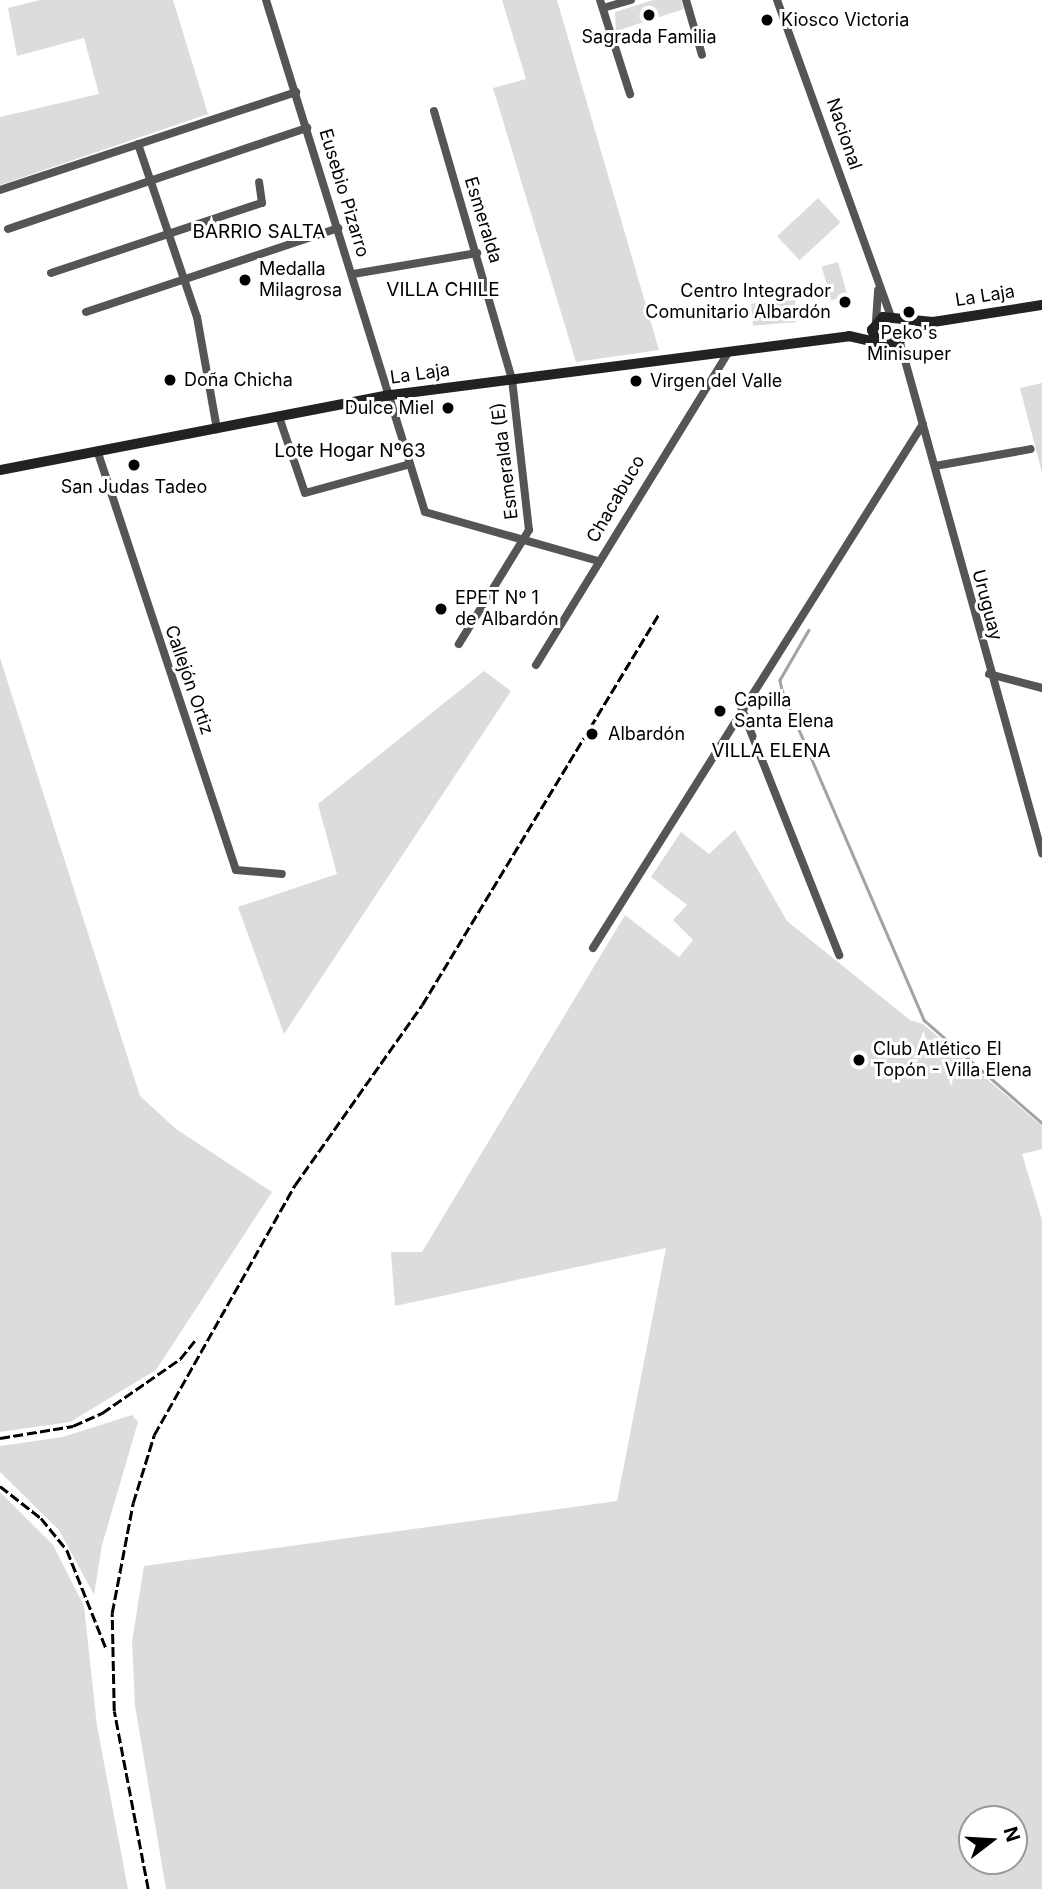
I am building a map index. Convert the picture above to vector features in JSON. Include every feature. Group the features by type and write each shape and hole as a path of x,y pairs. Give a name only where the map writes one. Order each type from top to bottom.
{"main road":[{"name":"La Laja","path":"0,470 391,395 849,336 875,322 892,317 933,322 1042,305"},
{"path":"892,317 899,338"},
{"path":"875,322 880,343"},
{"name":"La Laja","path":"849,336 880,343 899,338 933,322"}],"street":[{"name":"Eusebio Pizarro","path":"267,0 425,512 524,540"},
{"path":"629,94 601,4 631,0"},
{"path":"686,0 702,55"},
{"name":"Nacional","path":"777,0 892,317"},
{"path":"0,190 296,92"},
{"name":"Esmeralda","path":"434,111 512,379"},
{"path":"8,229 307,128"},
{"path":"138,144 186,281 217,429"},
{"path":"51,273 262,203 259,183"},
{"path":"86,312 186,281 338,228"},
{"path":"353,274 477,253"},
{"name":"Nacional","path":"875,322 877,280"},
{"name":"Uruguay","path":"899,338 989,674 1042,853"},
{"path":"880,343 904,364"},
{"name":"Chacabuco","path":"536,665 728,353"},
{"name":"Esmeralda (E)","path":"459,644 529,530 512,379"},
{"path":"279,417 299,487 311,493 410,464"},
{"path":"593,948 741,707 923,424"},
{"path":"935,466 1031,449"},
{"name":"Callejón Ortiz","path":"98,453 236,870 282,874"},
{"path":"524,540 598,561"},
{"path":"989,674 1042,688"},
{"path":"741,707 839,955"}],"shaded area":[{"path":"40,0 173,0 208,114 0,185 0,117 99,94 84,38 17,56 8,8"},
{"path":"502,0 557,0 659,350 576,362 493,88 526,79"},
{"path":"653,0 681,0 684,9 616,31 615,12"},
{"path":"818,198 841,222 800,260 777,236"},
{"path":"838,262 848,296 831,300 822,267"},
{"path":"795,300 797,322 753,326 751,304"},
{"path":"1042,383 1042,473 1020,388"},
{"path":"0,658 140,1096 176,1129 272,1192 156,1370 70,1422 0,1432"},
{"path":"484,671 511,691 284,1034 238,907 337,874 318,804"},
{"path":"735,830 787,921 910,1020 923,1024 1042,1126 1042,1149 1022,1154 1042,1220 1042,1889 166,1889 135,1706 132,1642 144,1566 617,1501 666,1248 395,1306 391,1252 422,1252 625,915 679,957 693,940 673,920 687,905 651,877 681,832 709,854"},
{"path":"132,1415 138,1422 102,1545 94,1595 59,1530 0,1472 0,1446 63,1437"},
{"path":"0,1492 53,1545 84,1606 97,1726 128,1889 0,1889"}],"waterway":[{"path":"809,630 780,680 782,690 924,1020 1042,1123"}],"railway":[{"path":"148,1889 114,1711 112,1613 133,1503 154,1435 295,1185 422,1005 659,613"},
{"path":"0,1438 73,1426 102,1413 180,1359 197,1338"},
{"path":"0,1486 41,1518 67,1550 106,1648"}],"place":[{"name":"Sagrada Familia","path":"649,15"},
{"name":"Kiosco Victoria","path":"767,20"},
{"name":"Medalla Milagrosa","path":"245,280"},
{"name":"Centro Integrador Comunitario Albardón","path":"845,302"},
{"name":"Peko's Minisuper","path":"909,312"},
{"name":"Doña Chicha","path":"170,380"},
{"name":"Virgen del Valle","path":"636,381"},
{"name":"Dulce Miel","path":"448,408"},
{"name":"San Judas Tadeo","path":"134,465"},
{"name":"EPET Nº 1 de Albardón","path":"441,609"},
{"name":"Capilla Santa Elena","path":"720,711"},
{"name":"Albardón","path":"592,734"},
{"name":"Club Atlético El Topón - Villa Elena","path":"859,1060"}],"district":[{"name":"BARRIO SALTA","path":"259,232"},
{"name":"VILLA CHILE","path":"443,290"},
{"name":"Lote Hogar Nº63","path":"350,451"},
{"name":"VILLA ELENA","path":"771,751"}]}
